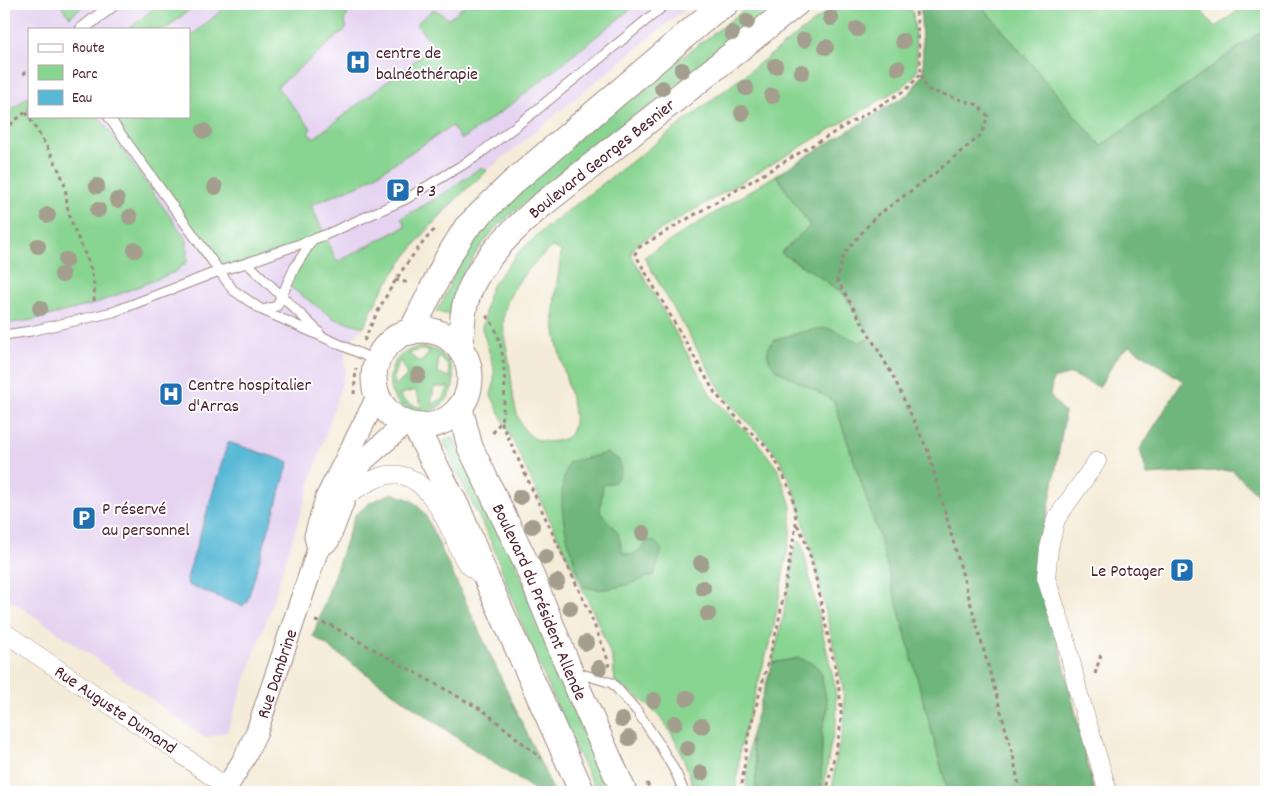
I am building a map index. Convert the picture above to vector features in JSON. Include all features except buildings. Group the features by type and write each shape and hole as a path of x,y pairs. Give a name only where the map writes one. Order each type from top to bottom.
{"main road":[{"path":"410,332 448,257 466,228 511,184 714,12 726,4"},
{"name":"Boulevard Georges Besnier","path":"461,351 463,314 470,287 502,242 538,208 796,4"},
{"path":"430,331 440,333 449,338 461,351 468,362 470,382 465,400 454,414 432,426 410,425 391,416 381,404 377,397 374,379 377,360 389,342 410,332 430,331"},
{"name":"Boulevard du Président Allende","path":"460,408 470,447 527,565 570,671 624,792"},
{"path":"410,425 459,511 487,580 582,792"}],"street":[{"path":"83,28 114,4"},
{"name":"Rue Dambrine","path":"318,550 314,536 326,498 377,397"},
{"name":"Rue Dambrine","path":"225,790 246,757 257,731 318,550 329,540 353,477 364,460 410,425"},
{"path":"1097,461 1056,519 1049,548 1046,578 1066,640 1078,691 1108,792"},
{"path":"346,494 376,478 388,475 399,475 420,484 436,504 465,562 487,580"},
{"name":"Rue Auguste Dumand","path":"4,632 181,754 225,790"}],"lane":[{"path":"4,336 113,312 219,271 325,235 406,198 474,158 534,113 666,4"},
{"path":"109,118 232,290 262,310 377,360"},
{"path":"262,310 277,306 295,267 313,239"},
{"path":"247,263 323,336"},
{"path":"570,671 612,683 637,711 658,742 676,773 684,792"}],"path":[{"path":"914,4 921,73 926,89 978,105 988,116 981,134 934,174 875,217 844,254 837,280 892,374 928,451 1013,755 1020,792"},
{"path":"23,74 28,71"},
{"path":"741,792 748,736 778,625 796,525 795,510 791,492 778,464 765,445 743,425 715,393 634,254 638,248 906,90 921,73"},
{"path":"4,130 27,110"},
{"path":"31,118 55,160 64,185 70,217 88,260 95,291 94,304 96,316"},
{"path":"501,421 590,614 608,660 612,683"},
{"path":"796,525 802,532 807,547 840,696 839,730 827,792"},
{"path":"295,616 330,625 484,711 544,761"},
{"path":"643,774 651,792"}],"shaded area":[{"name":"Centre hospitalier d'Arras","path":"4,4 691,4 472,183 402,261 382,291 364,327 356,334 347,347 344,363 346,370 270,610 227,732 205,738 81,648 4,596"}],"green space":[{"path":"60,4 85,4 70,17"},
{"path":"159,4 196,4 167,28 130,28"},
{"path":"229,4 339,4 348,14 344,20 347,28 277,87 311,128 308,133 314,138 434,46 416,24 434,9 449,19 466,4 637,4 512,104 461,140 452,126 362,184 311,205 337,262 406,226 401,218 439,197 481,167 487,171 458,197 405,257 383,289 364,327 335,319 287,285 312,240 219,271 109,118 190,118 190,37"},
{"path":"752,4 777,4 609,138 540,190 495,228 476,253 461,280 450,315 436,312 475,236 552,161 626,100"},
{"path":"837,4 910,4 913,13 918,68 914,76 904,86 638,243 631,254 712,397 758,443 779,471 791,506 790,536 774,626 740,748 736,792 695,792 676,741 668,728 647,704 615,683 613,660 593,611 491,395 494,384 494,368 482,328 488,296 492,285 519,252 544,229","holes":["553,247 561,251 554,319 558,345 573,407 574,423 571,433 564,439 541,441 530,435 522,426 517,414 504,336 504,319 507,303 524,275 550,248"]},
{"path":"920,4 980,4 1101,146 1266,28 1266,502 1232,470 1147,475 1140,449 1183,381 1130,346 1120,353 1099,387 1071,374 1053,379 1050,395 1064,412 1064,421 1048,512 1041,533 1040,562 1094,792 948,792 879,536 834,401 777,370 771,364 768,356 771,344 777,339 817,329 827,328 859,342 872,338 845,295 781,253 810,226 776,175 910,93 924,72"},
{"path":"980,4 1175,4 1178,8 1184,4 1196,4 1215,28 1239,10 1241,12 1250,4 1266,4 1266,28 1101,146"},
{"path":"28,97 28,118 99,118 187,240 187,262 175,272 94,304 32,320 4,324 4,116"},
{"path":"776,175 810,226 781,253 845,295 872,338 859,342 826,328 774,340 777,370 834,401 879,536 948,792 832,792 835,764 844,724 843,688 814,560 797,499 781,462 769,445 733,407 722,392 644,257"},
{"path":"425,347 439,352 448,361 453,372 453,384 449,395 442,405 431,410 416,411 403,407 395,398 390,388 393,366 400,356 411,350","holes":["420,350 431,351 421,362 408,354","439,356 448,366 450,378 437,372","401,359 407,376 395,386 394,373","434,387 449,387 441,400 431,405","415,390 422,406 406,402 399,395"]},
{"path":"452,436 514,558 571,705 588,742 605,792 597,792 575,748 523,627 493,546 453,464 444,441"},
{"path":"607,453 619,460 621,472 615,482 603,485 600,512 618,533 623,553 632,555 644,546 648,540 655,542 662,550 654,575 620,587 593,589 584,587 573,557 564,525 562,493 564,477 569,462"},
{"path":"392,493 413,501 425,514 554,792 538,792 486,758 313,636 355,515 371,502"},
{"path":"801,541 802,545 835,686 836,723 823,792 821,792 822,731 828,707 799,658 772,663 783,618 795,546"},
{"path":"799,658 812,663 820,670 828,707 822,731 821,792 755,792 757,766 750,738 772,663"},
{"path":"750,738 757,766 755,792 746,792"}],"water":[{"path":"228,442 289,462 247,602 242,606 188,585 187,578"}],"place":[{"name":"centre de balnéothérapie","path":"358,62"},
{"name":"P 3","path":"398,190"},
{"name":"Centre hospitalier d'Arras","path":"171,394"},
{"name":"P réservé au personnel","path":"84,518"},
{"name":"Le Potager","path":"1182,570"}]}
